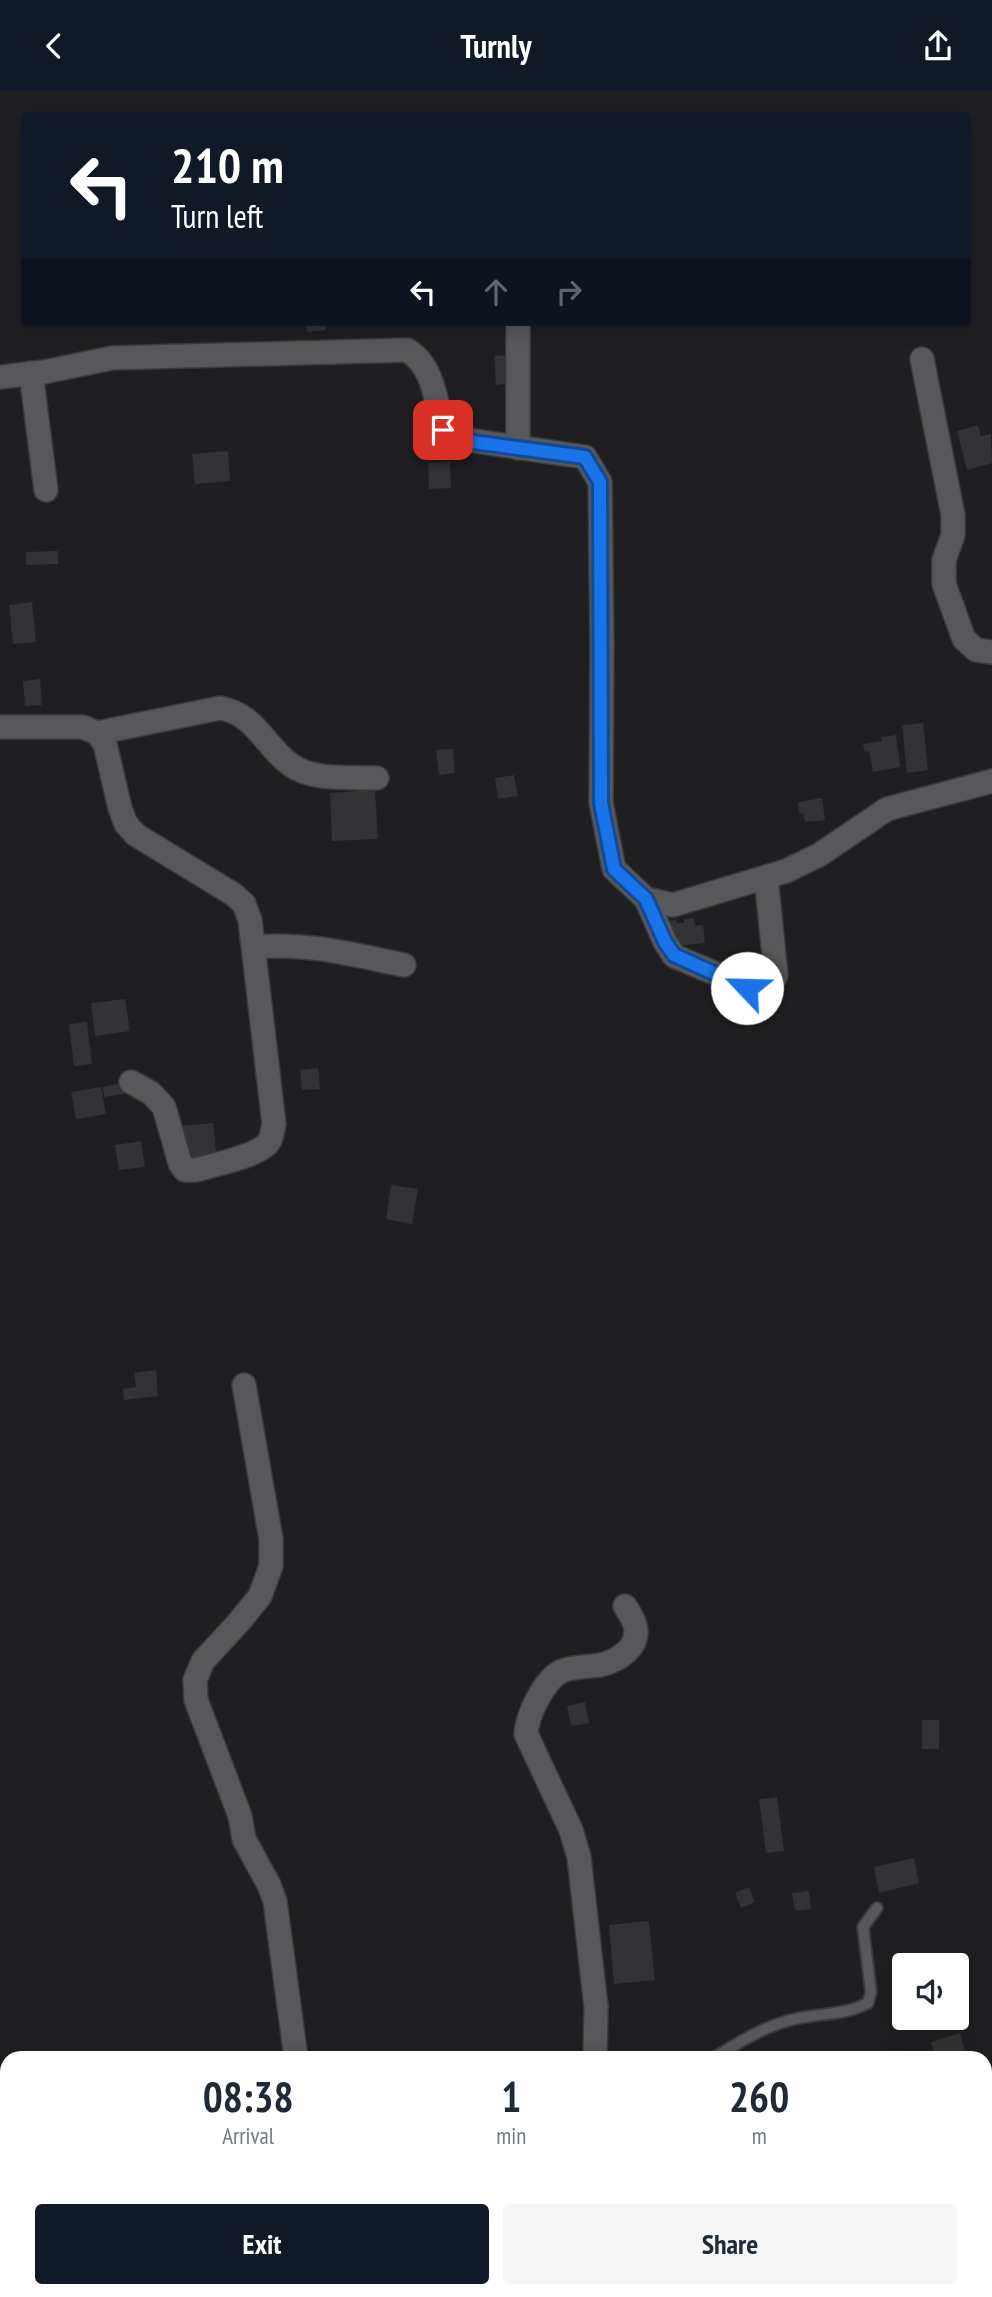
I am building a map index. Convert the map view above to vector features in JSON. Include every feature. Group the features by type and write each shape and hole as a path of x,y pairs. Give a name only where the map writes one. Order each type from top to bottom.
{"street":[{"path":"518,326 518,448"},
{"path":"0,377 112,358 407,350 419,357 427,368 443,430 448,437 585,457 600,482 601,803 614,869 646,899 665,942 674,955 757,991 771,987 775,975 766,877"},
{"path":"922,359 953,515 953,535 944,560 944,584 964,639 976,650 992,652"},
{"path":"31,373 46,490"},
{"path":"97,733 220,708 234,710 247,719 290,765 307,774 377,778"},
{"path":"0,727 83,727 97,733 105,744 126,824 136,835 233,894 244,904 250,920 274,1124 267,1145 257,1151 195,1170 186,1170 180,1163 164,1107 151,1093 131,1082"},
{"path":"646,899 673,905 786,871 818,855 887,809 992,781"},
{"path":"255,947 282,944 305,946 404,965"},
{"path":"244,1385 271,1539 271,1566 260,1596 203,1661 195,1680 196,1700 240,1816 244,1839 275,1901 295,2051"},
{"path":"595,2051 596,2007 579,1857 571,1830 526,1734 526,1723 548,1681 556,1674 602,1664 619,1658 630,1649 636,1636 635,1625 625,1606"}],"lane":[{"path":"725,2051 768,2027 790,2020 857,2009 868,2003 871,1992 863,1927 877,1908"}],"building":[{"path":"306,326 326,326 326,330 307,332"},
{"path":"512,355 515,383 496,385 494,356"},
{"path":"978,425 981,436 991,434 992,463 967,470 957,431"},
{"path":"228,451 230,481 195,484 192,454"},
{"path":"450,462 451,488 429,489 428,463"},
{"path":"58,551 58,564 26,565 26,552"},
{"path":"32,602 36,642 13,644 9,605"},
{"path":"40,679 42,705 25,706 23,681"},
{"path":"923,723 928,770 907,773 902,725"},
{"path":"896,735 900,767 873,772 869,751 865,752 863,744 882,741 881,737"},
{"path":"453,749 455,773 439,775 436,750"},
{"path":"514,775 518,796 498,799 495,778"},
{"path":"375,790 378,839 332,841 330,793"},
{"path":"822,798 825,820 805,822 803,813 799,814 798,802"},
{"path":"694,918 695,926 703,925 705,943 675,946 666,921 684,923 684,919"},
{"path":"125,999 130,1031 95,1036 91,1003"},
{"path":"87,1022 92,1064 74,1066 69,1024"},
{"path":"318,1068 320,1089 302,1090 300,1070"},
{"path":"122,1083 124,1094 104,1097 103,1087"},
{"path":"101,1087 106,1114 76,1119 71,1092"},
{"path":"213,1123 217,1162 181,1161 178,1126"},
{"path":"141,1141 145,1167 119,1170 115,1145"},
{"path":"391,1185 418,1189 412,1224 386,1219"},
{"path":"156,1370 158,1396 124,1400 123,1389 136,1387 134,1373"},
{"path":"585,1702 589,1723 571,1726 567,1706"},
{"path":"922,1720 939,1720 939,1749 922,1749"},
{"path":"777,1797 784,1851 766,1853 759,1799"},
{"path":"914,1858 919,1883 879,1893 874,1867"},
{"path":"749,1887 755,1902 741,1908 735,1893"},
{"path":"809,1891 811,1909 795,1911 792,1893"},
{"path":"649,1921 655,1980 614,1984 609,1925"},
{"path":"960,2033 965,2051 934,2051 931,2042"}],"route":[{"path":"443,430 448,437 458,440 585,457 600,482 601,803 614,869 646,899 665,942 674,955 747,988"}]}
